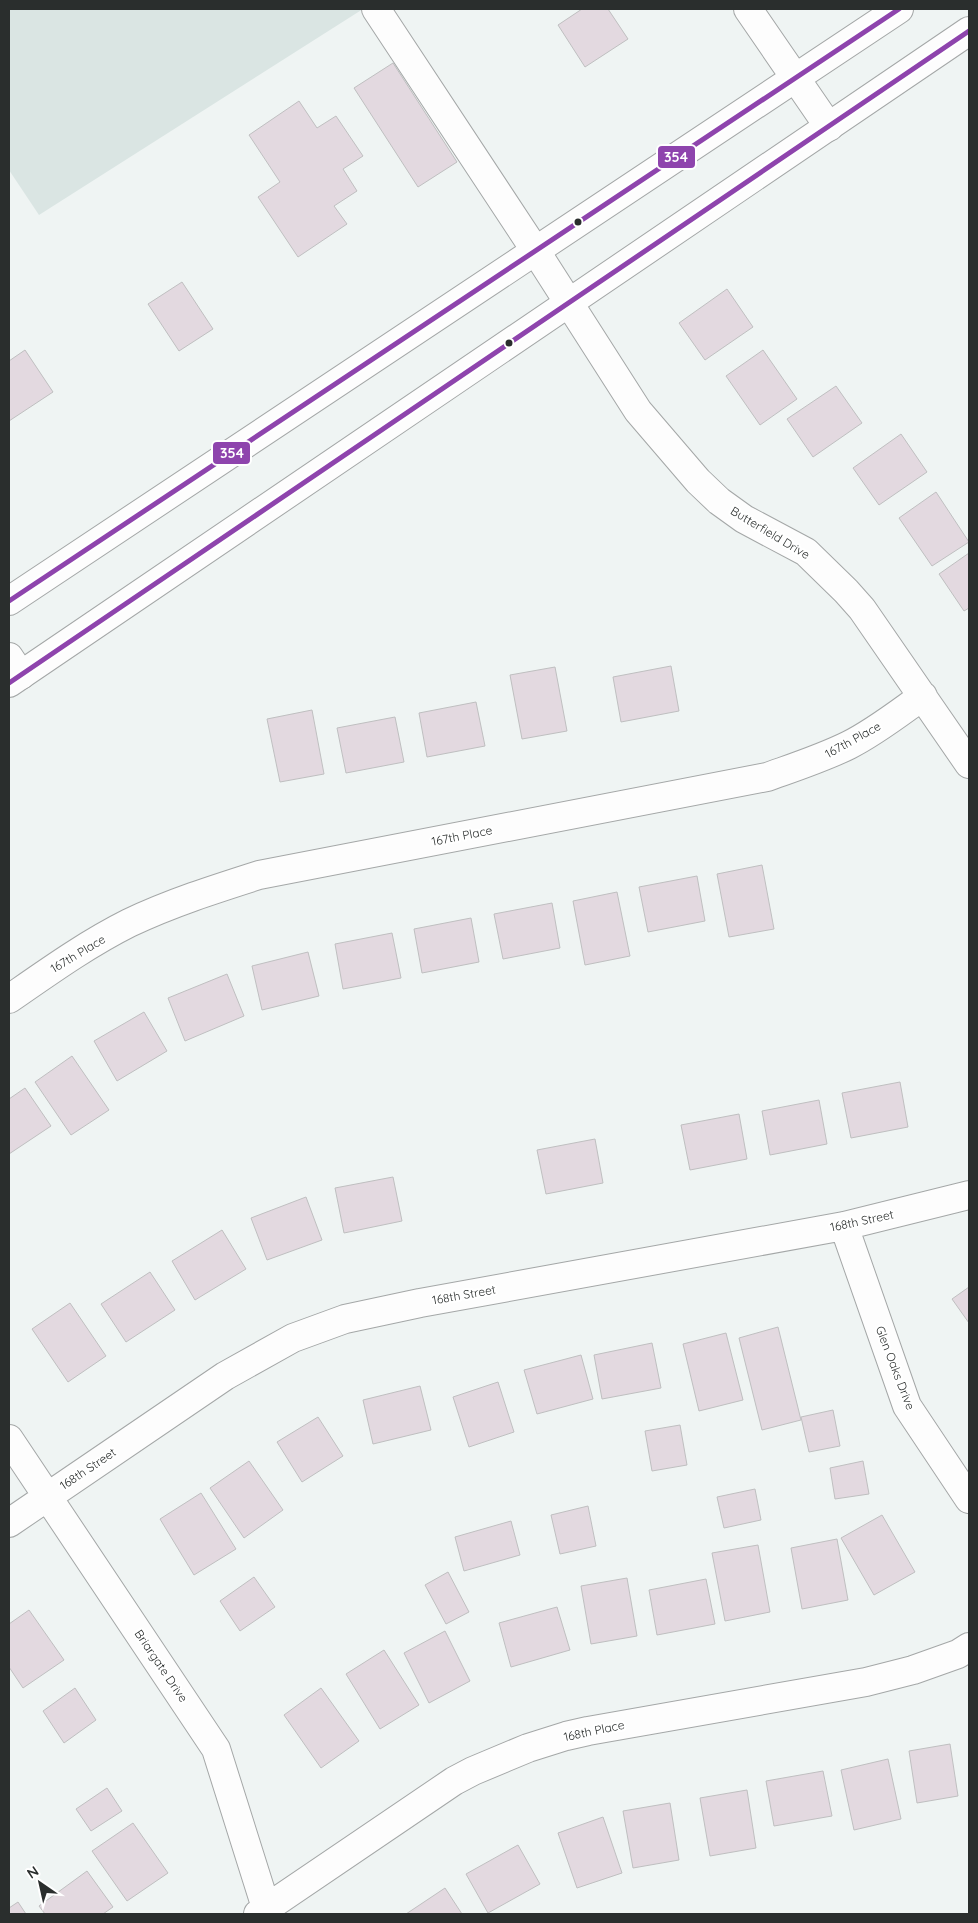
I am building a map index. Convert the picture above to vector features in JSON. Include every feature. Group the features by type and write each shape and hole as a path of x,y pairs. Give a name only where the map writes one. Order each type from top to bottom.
{"street":[{"name":"Butterfield Drive","path":"376,9 535,250 638,411 698,481 719,501 744,518 806,552 862,609 969,764"},
{"path":"748,9 829,127"},
{"path":"9,601 899,9"},
{"path":"13,672 569,304 969,31"},
{"name":"167th Place","path":"9,999 85,948 130,923 203,892 259,875 767,777 821,758 850,744 876,729 923,696"},
{"name":"168th Street","path":"9,1523 225,1376 293,1338 345,1319 420,1303 844,1226 969,1195"},
{"name":"Glen Oaks Drive","path":"844,1226 907,1406 969,1499"},
{"name":"Briargate Drive","path":"9,1439 216,1749 264,1912"},
{"name":"168th Place","path":"264,1912 454,1781 528,1748 588,1731 866,1682 913,1670 958,1654 969,1647"}],"shaded area":[{"path":"9,9 363,9 39,215 9,170"}],"building":[{"path":"582,9 608,9 628,39 585,67 558,25"},
{"path":"393,63 457,162 418,187 354,88"},
{"path":"299,101 317,128 336,116 363,156 343,169 357,191 334,206 347,224 298,257 258,197 280,182 249,135"},
{"path":"182,282 213,329 179,351 148,304"},
{"path":"727,289 753,327 705,360 679,323"},
{"path":"25,350 53,392 9,421 9,361"},
{"path":"763,350 797,399 760,425 726,376"},
{"path":"836,386 862,423 813,457 787,419"},
{"path":"901,434 927,472 879,505 853,468"},
{"path":"936,492 969,542 932,566 899,518"},
{"path":"969,553 969,608 964,611 939,574"},
{"path":"671,666 679,711 621,722 613,677"},
{"path":"555,667 567,731 522,739 510,675"},
{"path":"476,702 485,746 427,757 419,713"},
{"path":"312,710 324,774 280,782 267,719"},
{"path":"395,717 404,762 346,773 337,728"},
{"path":"762,865 774,929 729,937 717,874"},
{"path":"697,876 705,921 648,932 639,887"},
{"path":"617,892 630,956 585,965 573,901"},
{"path":"552,903 560,948 503,959 494,914"},
{"path":"471,918 479,962 422,973 414,929"},
{"path":"392,933 401,978 343,989 335,944"},
{"path":"308,952 319,996 262,1010 252,966"},
{"path":"227,974 244,1016 185,1041 168,998"},
{"path":"144,1012 167,1051 117,1081 94,1041"},
{"path":"72,1056 109,1110 71,1135 35,1082"},
{"path":"900,1082 908,1127 851,1138 842,1093"},
{"path":"25,1088 51,1126 9,1154 9,1099"},
{"path":"819,1100 827,1144 770,1155 762,1111"},
{"path":"739,1114 747,1159 690,1170 681,1125"},
{"path":"595,1139 603,1183 546,1194 537,1150"},
{"path":"393,1177 402,1221 344,1233 335,1188"},
{"path":"306,1197 322,1240 267,1260 251,1218"},
{"path":"222,1230 246,1269 195,1300 172,1261"},
{"path":"150,1272 175,1310 126,1342 101,1304"},
{"path":"969,1287 969,1323 952,1299"},
{"path":"70,1303 106,1356 68,1382 32,1329"},
{"path":"778,1327 801,1420 762,1430 739,1338"},
{"path":"726,1333 743,1400 699,1411 683,1344"},
{"path":"652,1343 661,1388 602,1399 594,1355"},
{"path":"581,1355 593,1399 537,1414 524,1370"},
{"path":"498,1382 514,1432 469,1447 453,1397"},
{"path":"420,1386 431,1430 373,1444 363,1400"},
{"path":"833,1410 840,1446 809,1452 801,1417"},
{"path":"318,1417 343,1456 302,1482 277,1442"},
{"path":"680,1425 687,1465 652,1471 645,1431"},
{"path":"249,1461 283,1510 244,1538 210,1488"},
{"path":"863,1461 869,1494 835,1499 830,1468"},
{"path":"755,1489 761,1520 724,1528 717,1497"},
{"path":"201,1493 236,1549 194,1575 160,1519"},
{"path":"588,1506 596,1546 560,1554 551,1515"},
{"path":"882,1515 915,1572 874,1595 841,1538"},
{"path":"511,1521 520,1555 464,1571 455,1537"},
{"path":"837,1539 848,1600 802,1609 791,1548"},
{"path":"758,1545 770,1612 725,1621 712,1553"},
{"path":"448,1572 469,1612 446,1624 425,1585"},
{"path":"254,1577 275,1607 240,1631 220,1601"},
{"path":"627,1578 637,1636 591,1644 581,1586"},
{"path":"706,1579 715,1624 657,1635 649,1590"},
{"path":"557,1607 570,1650 511,1667 499,1623"},
{"path":"29,1610 64,1660 23,1688 9,1667 9,1624"},
{"path":"445,1631 470,1681 429,1703 404,1653"},
{"path":"384,1650 419,1705 380,1729 346,1674"},
{"path":"75,1688 96,1720 64,1743 43,1711"},
{"path":"321,1688 359,1741 321,1768 284,1715"},
{"path":"950,1744 958,1796 917,1803 909,1751"},
{"path":"888,1759 901,1819 854,1830 841,1770"},
{"path":"823,1771 832,1816 774,1826 766,1781"},
{"path":"107,1788 122,1811 91,1831 76,1809"},
{"path":"747,1790 756,1848 710,1856 700,1798"},
{"path":"670,1803 679,1860 633,1868 623,1811"},
{"path":"603,1817 622,1873 577,1888 558,1833"},
{"path":"133,1823 168,1873 127,1901 92,1851"},
{"path":"518,1845 540,1884 488,1913 466,1874"},
{"path":"87,1871 113,1907 103,1914 45,1914 39,1906"},
{"path":"445,1888 462,1914 406,1914"},
{"path":"18,1902 26,1914 9,1914 9,1908"}],"transit line":[{"name":"354","path":"9,601 899,9"},
{"name":"354","path":"9,683 969,31"}]}
